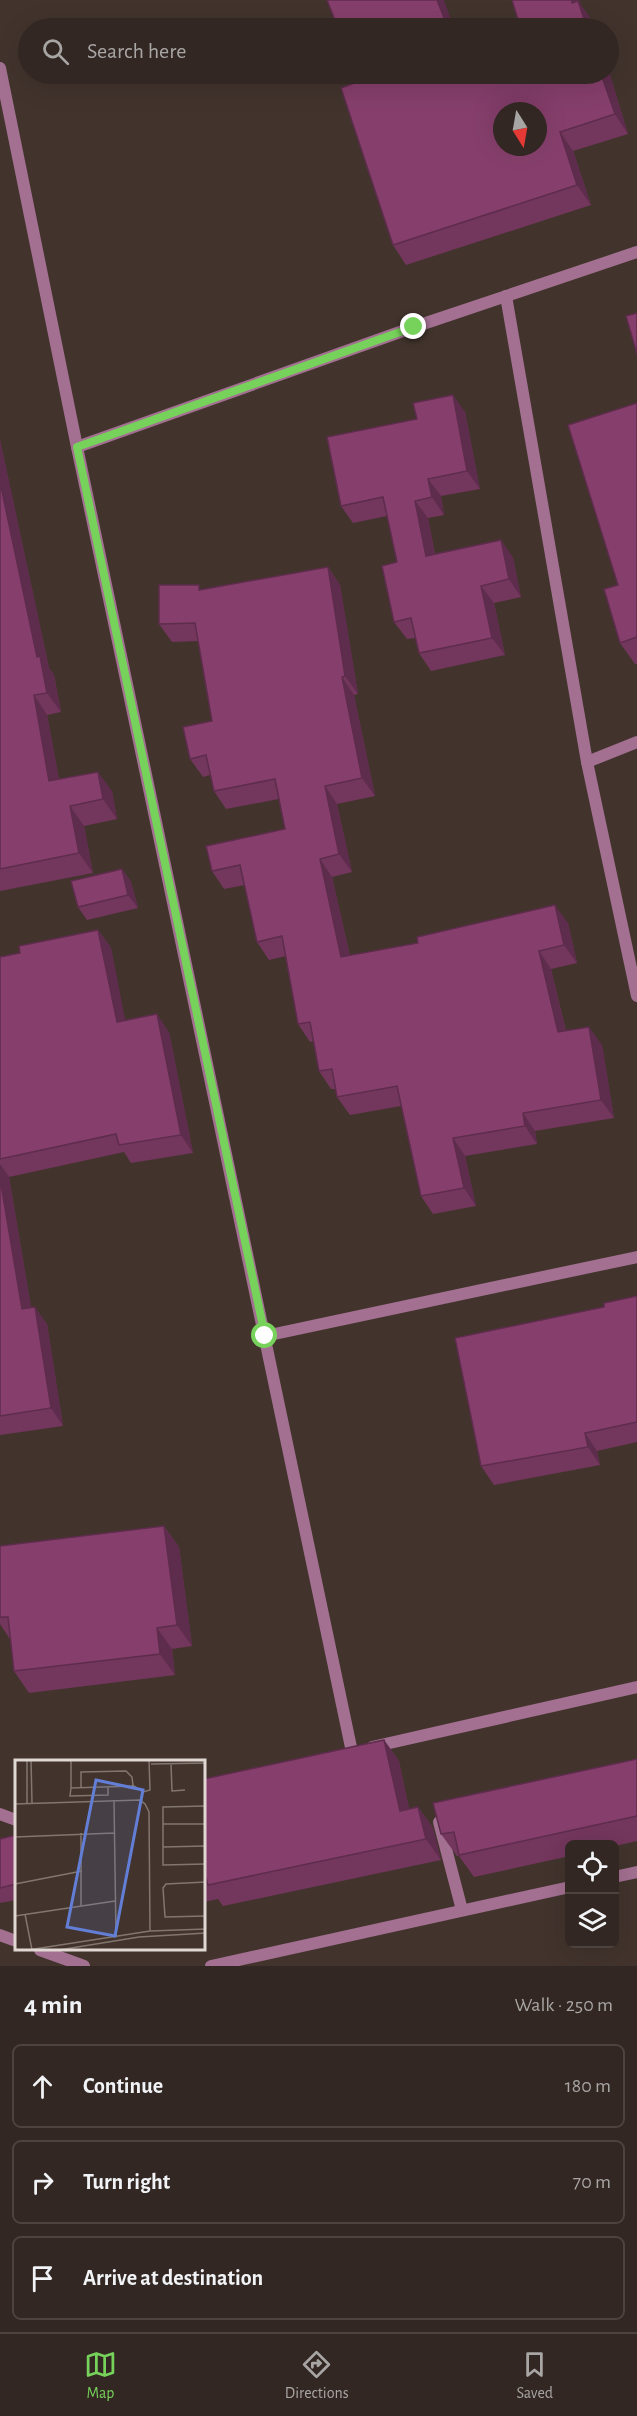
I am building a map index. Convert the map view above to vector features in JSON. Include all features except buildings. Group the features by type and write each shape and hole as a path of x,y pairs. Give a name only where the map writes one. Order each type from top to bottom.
{"street":[{"path":"0,68 77,447 265,1336 346,1753 637,1687"},
{"path":"77,447 637,252"},
{"path":"506,296 587,762 637,996"},
{"path":"587,762 637,742"},
{"path":"265,1336 637,1257"},
{"path":"436,1808 462,1910"},
{"path":"0,1814 15,1820"},
{"path":"619,1876 637,1872"},
{"path":"211,1966 565,1888"},
{"path":"0,1935 15,1941"},
{"path":"43,1951 84,1966"}],"route":[{"path":"265,1336 77,447 414,327"}]}
